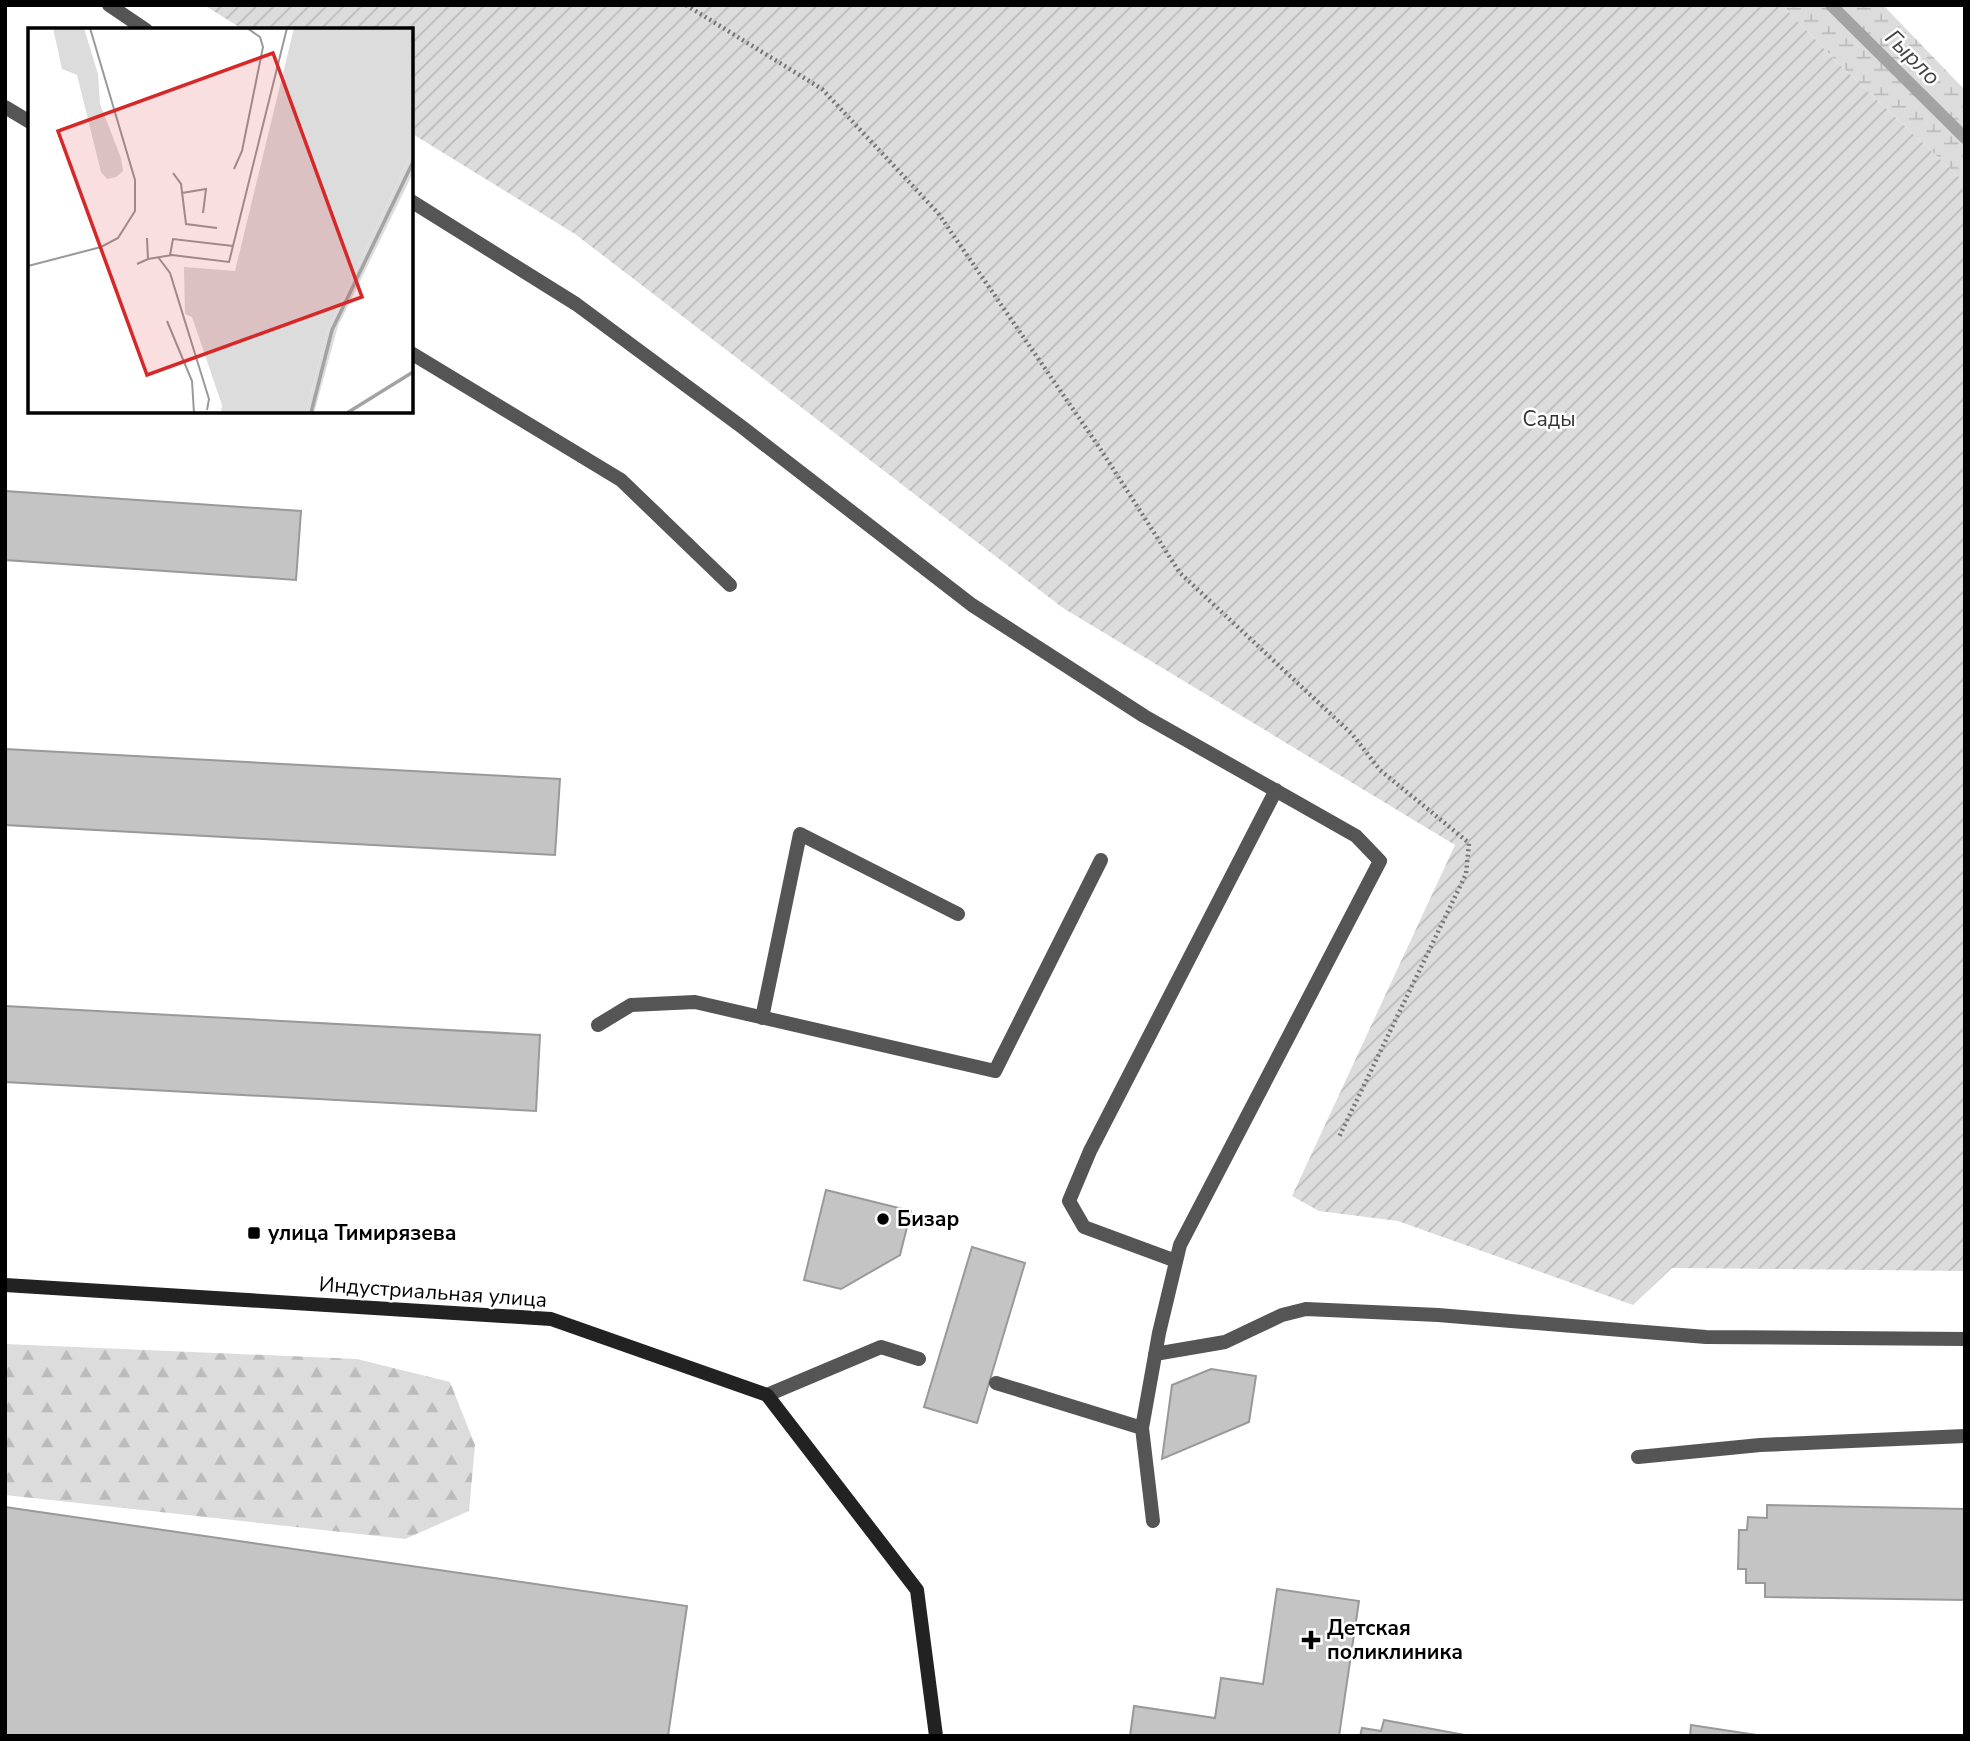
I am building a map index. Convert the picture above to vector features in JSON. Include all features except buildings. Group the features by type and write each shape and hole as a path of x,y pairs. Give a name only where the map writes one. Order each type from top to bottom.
{"street":[{"name":"Индустриальная улица","path":"5,1285 551,1320 766,1395"},
{"path":"766,1395 918,1590 936,1736"}],"lane":[{"path":"109,5 143,28"},
{"path":"5,107 28,121"},
{"path":"413,202 576,304 972,605 1144,716 1356,836 1380,861 1180,1245 1155,1354 1142,1428 1153,1521"},
{"path":"413,354 621,480 730,585"},
{"path":"1176,1261 1084,1227 1069,1201 1090,1151 1276,790"},
{"path":"762,1018 800,834 958,914"},
{"path":"598,1025 631,1005 695,1002 995,1071 1101,860"},
{"path":"1155,1354 1225,1342 1282,1315 1306,1309 1438,1315 1706,1337 1965,1339"},
{"path":"766,1395 881,1347 919,1359"},
{"path":"996,1383 1142,1428"},
{"path":"1638,1457 1760,1445 1965,1436"}],"path":[{"path":"686,5 822,89 938,212 1099,447 1180,573 1352,734 1380,770 1469,843 1466,874 1339,1137"}],"green space":[{"name":"Сады","path":"204,5 1782,5 1838,63 1965,183 1965,1271 1672,1268 1633,1305 1398,1221 1319,1211 1292,1196 1455,845 1063,608 575,234 413,134 413,28 241,28"},
{"path":"1782,5 1883,5 1965,90 1965,183 1838,63"},
{"path":"5,1344 357,1359 450,1382 475,1445 469,1511 405,1539 5,1495"}],"waterway":[{"name":"Гырло","path":"1831,5 1965,138"}],"place":[{"name":"Бизар","path":"883,1219"},
{"name":"улица Тимирязева","path":"254,1233"},
{"name":"Детская поликлиника","path":"1311,1640"}]}
